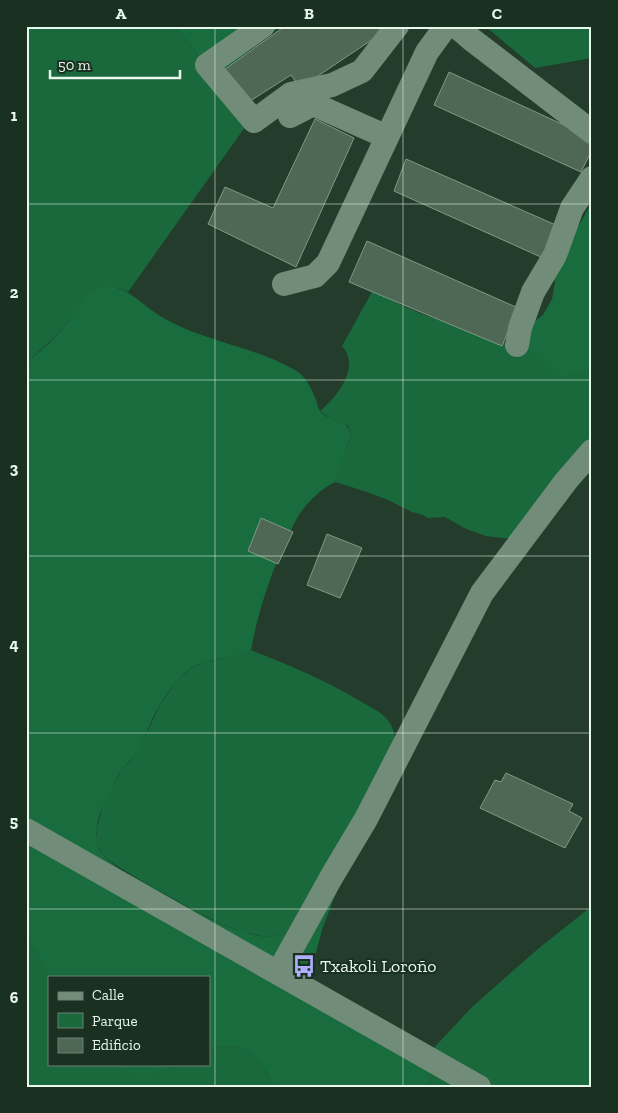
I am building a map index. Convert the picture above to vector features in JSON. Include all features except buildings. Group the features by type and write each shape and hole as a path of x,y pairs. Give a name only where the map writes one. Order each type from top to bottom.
{"street":[{"path":"263,26 207,65 254,121 291,94 332,85 362,71 397,26"},
{"path":"284,284 315,276 328,263 427,52 446,26"},
{"path":"456,26 592,132"},
{"path":"290,116 313,104 390,128"},
{"path":"517,345 520,328 533,292 555,255 572,208 592,178"},
{"path":"278,973 366,819 482,593 566,481 592,451"},
{"path":"26,830 479,1087"}],"green space":[{"path":"26,26 174,26 194,49 212,80 250,120 128,292 119,288 84,301 57,335 26,363"},
{"path":"174,26 281,26 212,80 194,49"},
{"path":"485,26 592,26 592,58 535,68"},
{"path":"592,202 592,370 559,377 519,342 531,324 543,315 552,299 555,282 552,269 568,239 579,225"},
{"path":"105,286 120,289 157,314 190,331 261,354 295,370 308,383 320,411 324,415 347,426 351,435 335,482 320,491 304,508 285,543 265,596 251,650 236,656 197,665 178,679 172,686 153,717 138,752 121,771 104,804 96,832 99,848 108,860 119,868 187,907 227,926 264,936 306,930 322,930 311,981 431,1063 428,1087 274,1087 260,1063 249,1053 229,1046 210,1050 210,976 48,976 42,961 26,938 26,363 62,330 84,301"},
{"path":"373,290 422,314 507,344 519,342 559,376 592,370 592,475 587,475 512,538 486,536 464,528 445,517 428,518 388,500 335,482 349,442 350,430 348,426 320,411 339,390 348,372 347,354 342,346"},
{"path":"251,650 293,667 347,693 386,718 394,733 395,739 322,930 267,937 242,932 195,911 130,874 103,855 98,846 97,827 103,805 123,767 130,762 138,751 160,705 177,680 190,669 202,663"},
{"path":"592,906 592,1087 428,1087 431,1075 429,1053 472,1007 539,948"},
{"path":"26,938 42,961 48,976 48,1066 171,1068 175,1066 210,1066 210,1050 229,1046 243,1050 255,1058 274,1087 26,1087"},
{"path":"115,1066 175,1066 145,1074 136,1074"}],"place":[{"name":"Txakoli Loroño","path":"304,966"}]}
